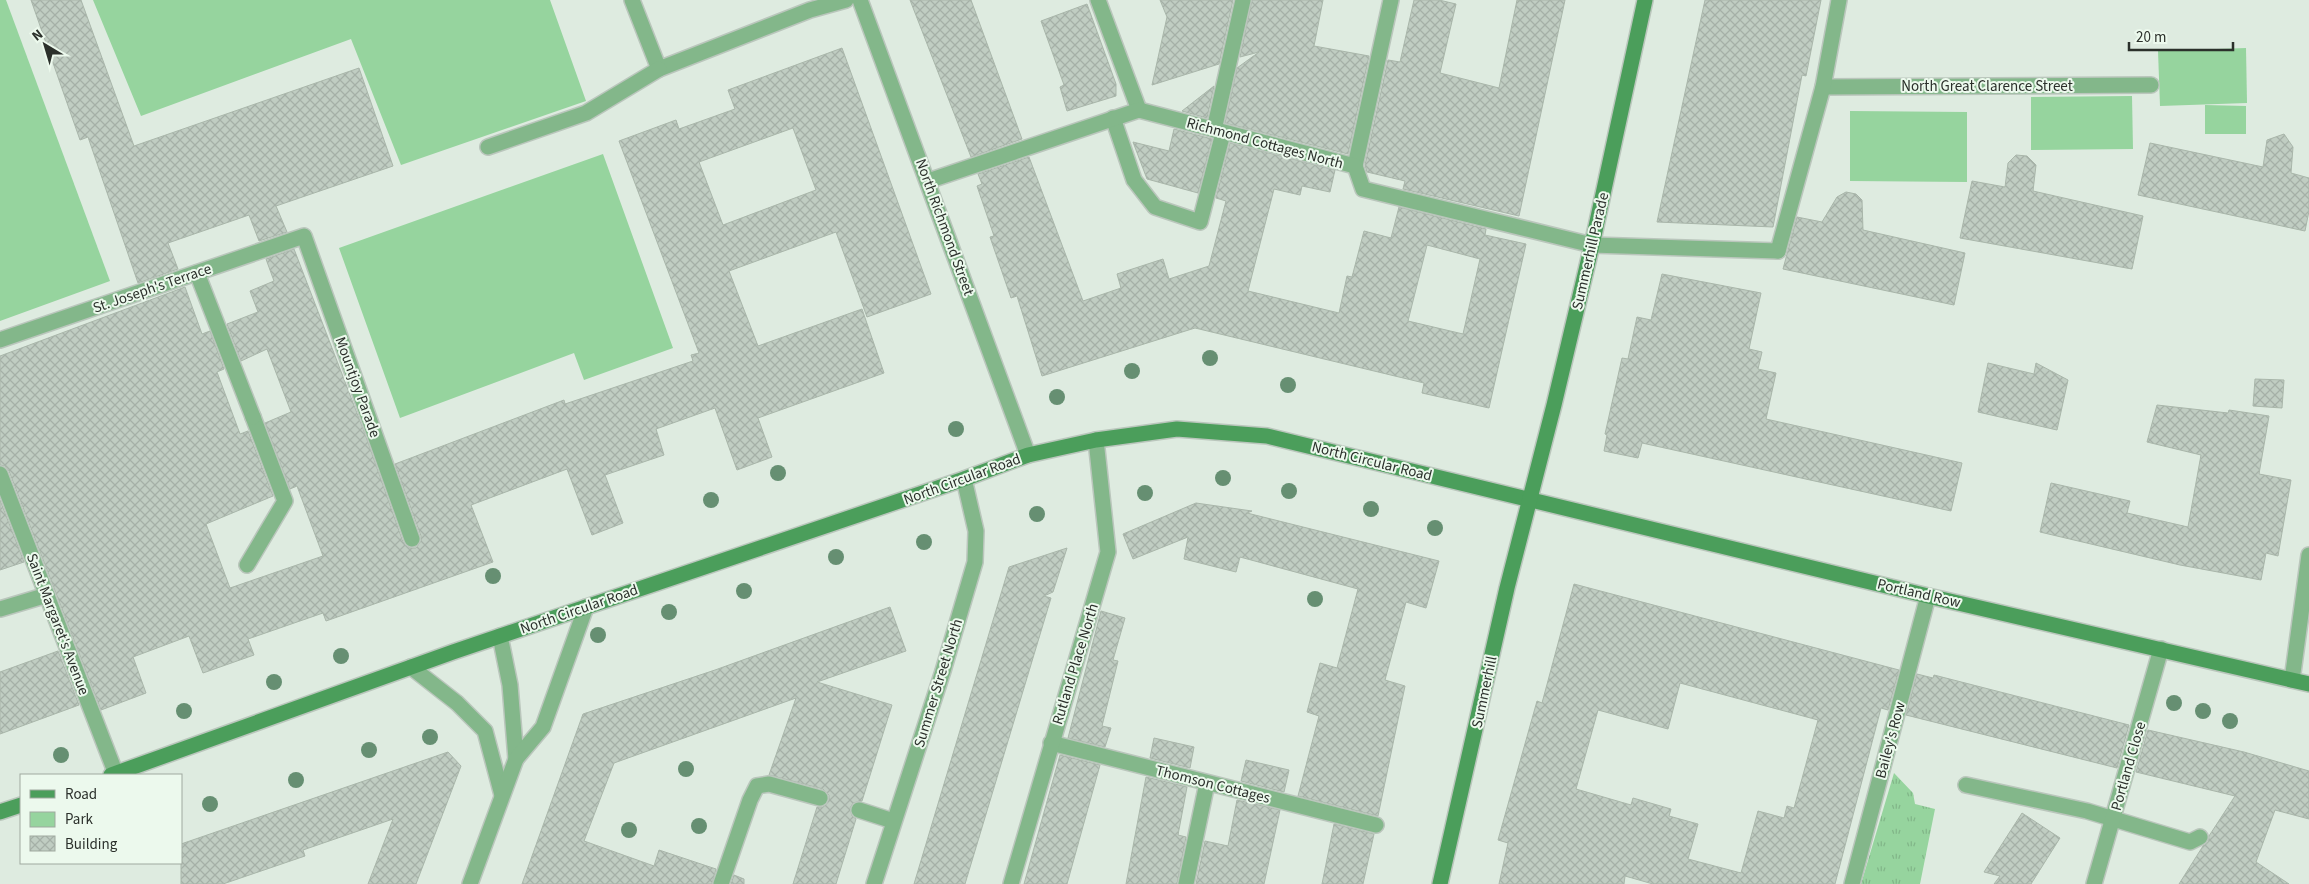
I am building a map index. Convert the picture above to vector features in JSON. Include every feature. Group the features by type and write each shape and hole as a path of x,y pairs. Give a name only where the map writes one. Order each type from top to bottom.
{"main road":[{"name":"Summerhill Parade","path":"1530,500 1592,245 1645,0"},
{"name":"North Circular Road","path":"113,774 411,667 964,479 1028,455 1096,440 1177,429 1267,436 1530,500"},
{"name":"Portland Row","path":"1530,500 1928,596 2309,684"},
{"name":"Summerhill","path":"1440,884 1507,588 1530,500"},
{"path":"0,812 20,804"}],"street":[{"path":"632,0 659,69"},
{"path":"488,147 586,113 659,69 810,10 846,0"},
{"name":"North Richmond Street","path":"860,0 1028,455"},
{"path":"928,181 1139,110 1098,0"},
{"path":"1113,118 1134,180 1155,208 1200,222 1219,132 1243,0"},
{"path":"1355,166 1390,0"},
{"path":"1592,245 1778,251 1823,87 1839,0"},
{"name":"North Great Clarence Street","path":"1823,87 2151,86"},
{"name":"Richmond Cottages North","path":"1139,110 1355,166 1363,189 1592,245"},
{"name":"St. Joseph's Terrace","path":"0,340 304,236"},
{"name":"Mountjoy Parade","path":"304,236 412,539"},
{"path":"197,273 285,501 247,565"},
{"name":"Rutland Place North","path":"1011,884 1108,552 1096,440"},
{"name":"Saint Margaret's Avenue","path":"0,474 113,774"},
{"name":"Summer Street North","path":"874,884 943,671 975,562 976,531 964,479"},
{"path":"2292,680 2309,555"},
{"path":"0,609 47,595"},
{"name":"Bailey's Row","path":"1852,884 1928,596"},
{"path":"470,884 516,759 543,727 586,607"},
{"path":"500,636 510,685 516,759"},
{"name":"Portland Close","path":"2094,884 2161,649"},
{"path":"411,667 458,703 485,731 502,795"},
{"name":"Thomson Cottages","path":"1051,743 1376,825"},
{"path":"1186,884 1207,783"},
{"path":"721,884 750,800 757,786 770,784 820,798"},
{"path":"1966,786 2088,810 2190,842 2200,837"},
{"path":"859,810 893,821"}],"green space":[{"path":"0,0 6,0 110,281 0,321"},
{"path":"93,0 550,0 586,101 401,165 351,39 141,116"},
{"path":"2246,48 2247,103 2160,106 2158,51"},
{"path":"2132,96 2133,149 2031,150 2031,97"},
{"path":"2205,105 2246,106 2246,134 2205,134"},
{"path":"1850,111 1967,112 1967,182 1850,181"},
{"path":"603,154 673,348 584,380 574,353 400,418 339,248"},
{"path":"1894,773 1913,793 1915,804 1935,809 1920,884 1861,884"}],"building":[{"path":"31,0 81,0 134,146 359,68 393,166 276,206 287,232 259,241 249,215 168,243 178,269 138,283 88,137 80,140"},
{"path":"910,0 971,0 1022,139 971,157"},
{"path":"1160,0 1233,0 1219,64 1152,85 1167,17"},
{"path":"1252,0 1323,0 1314,46 1369,56 1348,154 1225,123 1237,68 1259,52 1240,57"},
{"path":"1414,0 1439,0 1456,4 1440,73 1499,88 1517,0 1565,0 1519,216 1403,189 1405,181 1367,172 1365,165 1388,60 1400,62"},
{"path":"1705,0 1821,0 1806,76 1802,75 1773,227 1657,222"},
{"path":"1087,4 1116,84 1116,96 1067,111 1060,87 1064,85 1041,21"},
{"path":"842,48 931,294 867,317 836,232 729,271 758,346 862,309 884,373 758,418 772,457 737,470 715,408 656,429 664,455 605,475 623,523 592,535 567,469 471,505 493,562 326,621 323,613 248,639 254,655 203,673 189,636 133,657 146,693 101,710 9,471 5,466 0,465 0,356 185,287 202,334 210,331 224,369 217,372 240,434 248,431 273,496 206,524 230,588 323,556 297,486 290,489 265,423 291,412 267,349 241,361 227,324 258,312 250,291 274,281 266,259 294,249 365,434 403,542 410,548 416,548 421,541 421,536 395,464 564,400 565,404 693,361 691,355 699,353 619,141 676,120 679,129 735,109 728,90","holes":["793,128 816,190 723,225 699,162"]},
{"path":"1214,86 1207,118 1182,111"},
{"path":"1174,129 1212,139 1198,193 1147,179 1133,142 1169,151"},
{"path":"2284,134 2293,147 2291,173 2309,178 2309,211 2305,231 2138,195 2150,143 2263,167 2267,140"},
{"path":"1230,143 1335,170 1330,192 1302,186 1300,195 1274,189 1248,291 1339,313 1347,276 1352,277 1364,231 1391,238 1399,207 1486,229 1485,235 1526,244 1489,408 1422,393 1424,383 1195,328 1042,376 1017,296 1011,298 990,237 994,236 977,186 982,184 978,174 1029,157 1083,301 1121,288 1117,274 1163,259 1169,279 1209,266 1226,201 1216,198","holes":["1427,245 1480,259 1463,334 1408,321"]},
{"path":"2016,155 2027,156 2036,165 2033,191 2143,216 2132,269 1960,238 1972,181 2005,187 2008,163"},
{"path":"1846,192 1856,194 1862,200 1863,230 1965,253 1954,305 1783,269 1797,217 1822,222 1837,197"},
{"path":"1662,274 1761,293 1749,349 1762,352 1758,369 1776,373 1766,419 1962,463 1951,511 1642,443 1638,458 1604,451 1607,435 1605,434 1622,358 1628,359 1637,317 1651,320"},
{"path":"1988,363 2034,374 2036,363 2068,380 2057,430 1978,412"},
{"path":"2255,379 2284,380 2282,408 2253,406"},
{"path":"2157,405 2228,413 2229,410 2269,416 2259,474 2291,480 2278,556 2266,553 2261,580 2180,565 2040,532 2051,483 2130,501 2127,513 2188,527 2201,455 2147,442"},
{"path":"0,500 24,562 0,570"},
{"path":"1196,503 1252,511 1247,513 1439,561 1426,608 1406,602 1385,680 1405,686 1378,816 1298,796 1319,716 1307,712 1320,663 1337,668 1358,589 1240,557 1236,572 1184,559 1188,537 1133,559 1123,534"},
{"path":"1067,548 1053,592 1044,596 1051,598 965,884 914,884 1009,567"},
{"path":"1574,584 1899,670 1888,710 1881,708 1835,884 1653,884 1625,876 1624,884 1499,884 1508,843 1498,840 1537,701 1542,703","holes":["1680,683 1818,720 1794,808 1787,806 1784,818 1758,811 1741,873 1688,859 1698,824 1669,816 1671,809 1633,798 1631,805 1576,789 1598,710 1668,729"]},
{"path":"890,607 906,651 817,682 892,705 862,801 853,803 850,808 852,816 856,819 836,884 793,884 817,807 823,807 829,800 829,795 823,789 769,775 796,698 614,763 584,841 654,866 659,850 716,869 712,884 522,884 583,714 715,670"},
{"path":"1101,611 1125,618 1113,660 1118,661 1102,726 1111,728 1105,747 1068,738"},
{"path":"58,651 79,705 0,734 0,672"},
{"path":"1917,674 1933,678 1934,675 2129,725 2117,768 1906,715"},
{"path":"2148,730 2244,752 2309,771 2309,819 2275,810 2256,862 2289,884 2179,884 2203,846 2208,842 2209,836 2235,796 2136,772"},
{"path":"1154,738 1194,747 1190,768 1150,758"},
{"path":"448,752 461,766 416,884 368,884 393,819 303,850 305,856 223,884 181,884 182,844"},
{"path":"1060,755 1100,765 1067,884 1024,884"},
{"path":"1246,760 1289,770 1284,792 1241,781"},
{"path":"1146,777 1187,787 1178,835 1186,837 1177,884 1126,884"},
{"path":"1237,800 1280,810 1264,884 1196,884 1205,841 1228,846"},
{"path":"2022,813 2060,838 2031,884 1994,884 2000,876 1984,872"},
{"path":"1334,824 1374,834 1363,884 1322,884"},
{"path":"734,875 744,879 744,884 731,884"}]}
